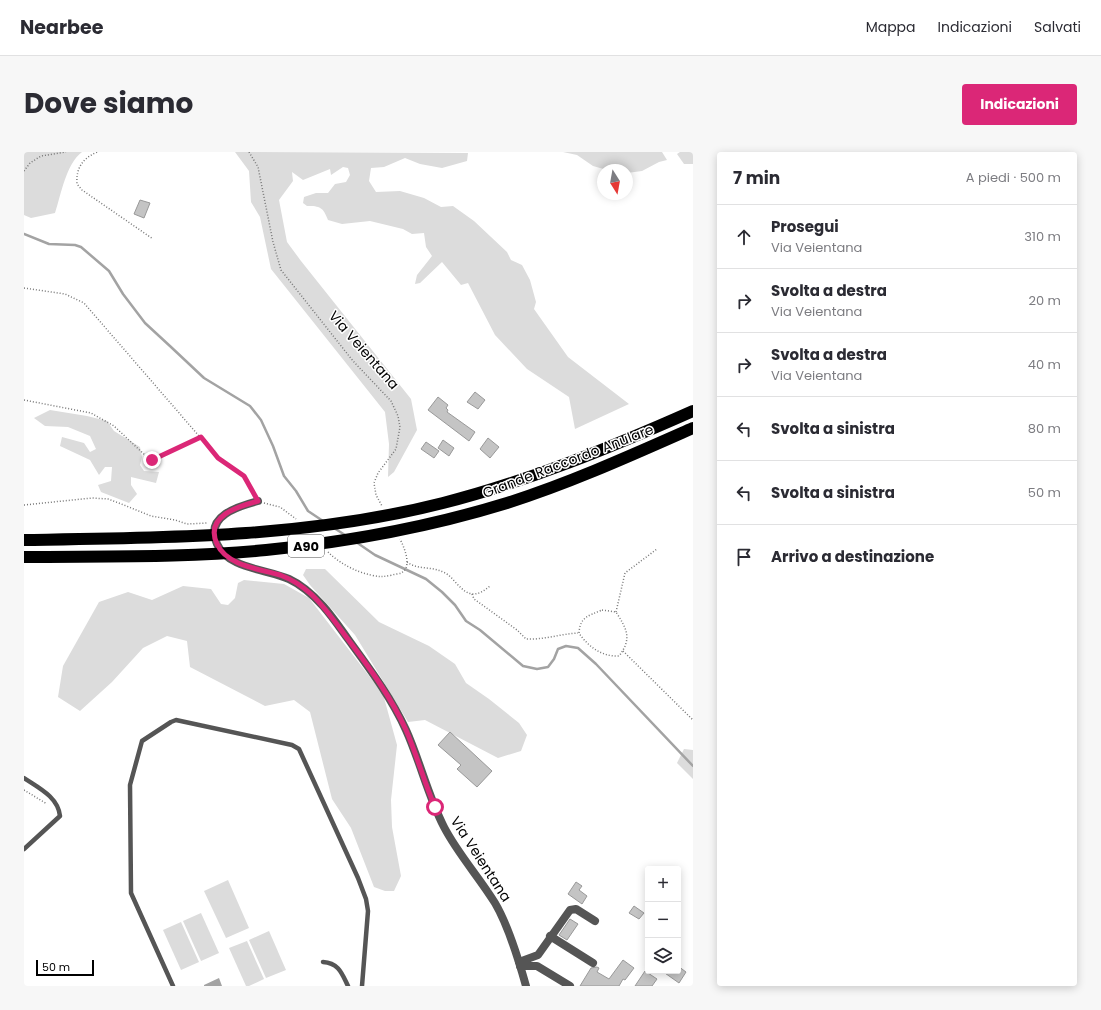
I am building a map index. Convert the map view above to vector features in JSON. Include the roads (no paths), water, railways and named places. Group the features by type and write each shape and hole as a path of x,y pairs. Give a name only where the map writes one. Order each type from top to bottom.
{"highway":[{"name":"Grande Raccordo Anulare","path":"24,540 241,534 315,527 372,518 442,504 500,487 566,464 693,411"},
{"name":"Grande Raccordo Anulare","path":"24,557 246,552 310,545 384,533 449,519 502,504 619,461 693,428"}],"street":[{"name":"Via Veientana","path":"258,501 234,509 223,515 216,523 215,530 217,545 230,558 243,565 285,577 294,581 308,591 328,612 372,672 405,729 432,801 444,826 499,910 526,986"},
{"path":"519,964 538,955 550,936 570,910 576,909 595,921"},
{"path":"550,936 593,963"},
{"name":"Via Veientana","path":"519,964 521,986"},
{"path":"519,964 538,966 570,986"}],"lane":[{"path":"173,986 131,893 130,785 142,741 170,722 176,720 292,745 299,749 358,878 366,899 368,918 362,986"},
{"path":"24,778 52,799 57,805 60,816 24,849"},
{"path":"324,962 337,966 348,986"}],"waterway":[{"path":"24,234 49,244 75,245 81,247 109,271 123,294 145,323 204,378 250,406 261,420 273,446 284,476 296,491 308,511 323,521"},
{"path":"334,528 345,535"},
{"path":"356,542 375,555 426,579 455,605 466,621 480,630 523,666 537,669 548,667 554,659 558,649 566,646 578,648 596,664 693,766"}]}
